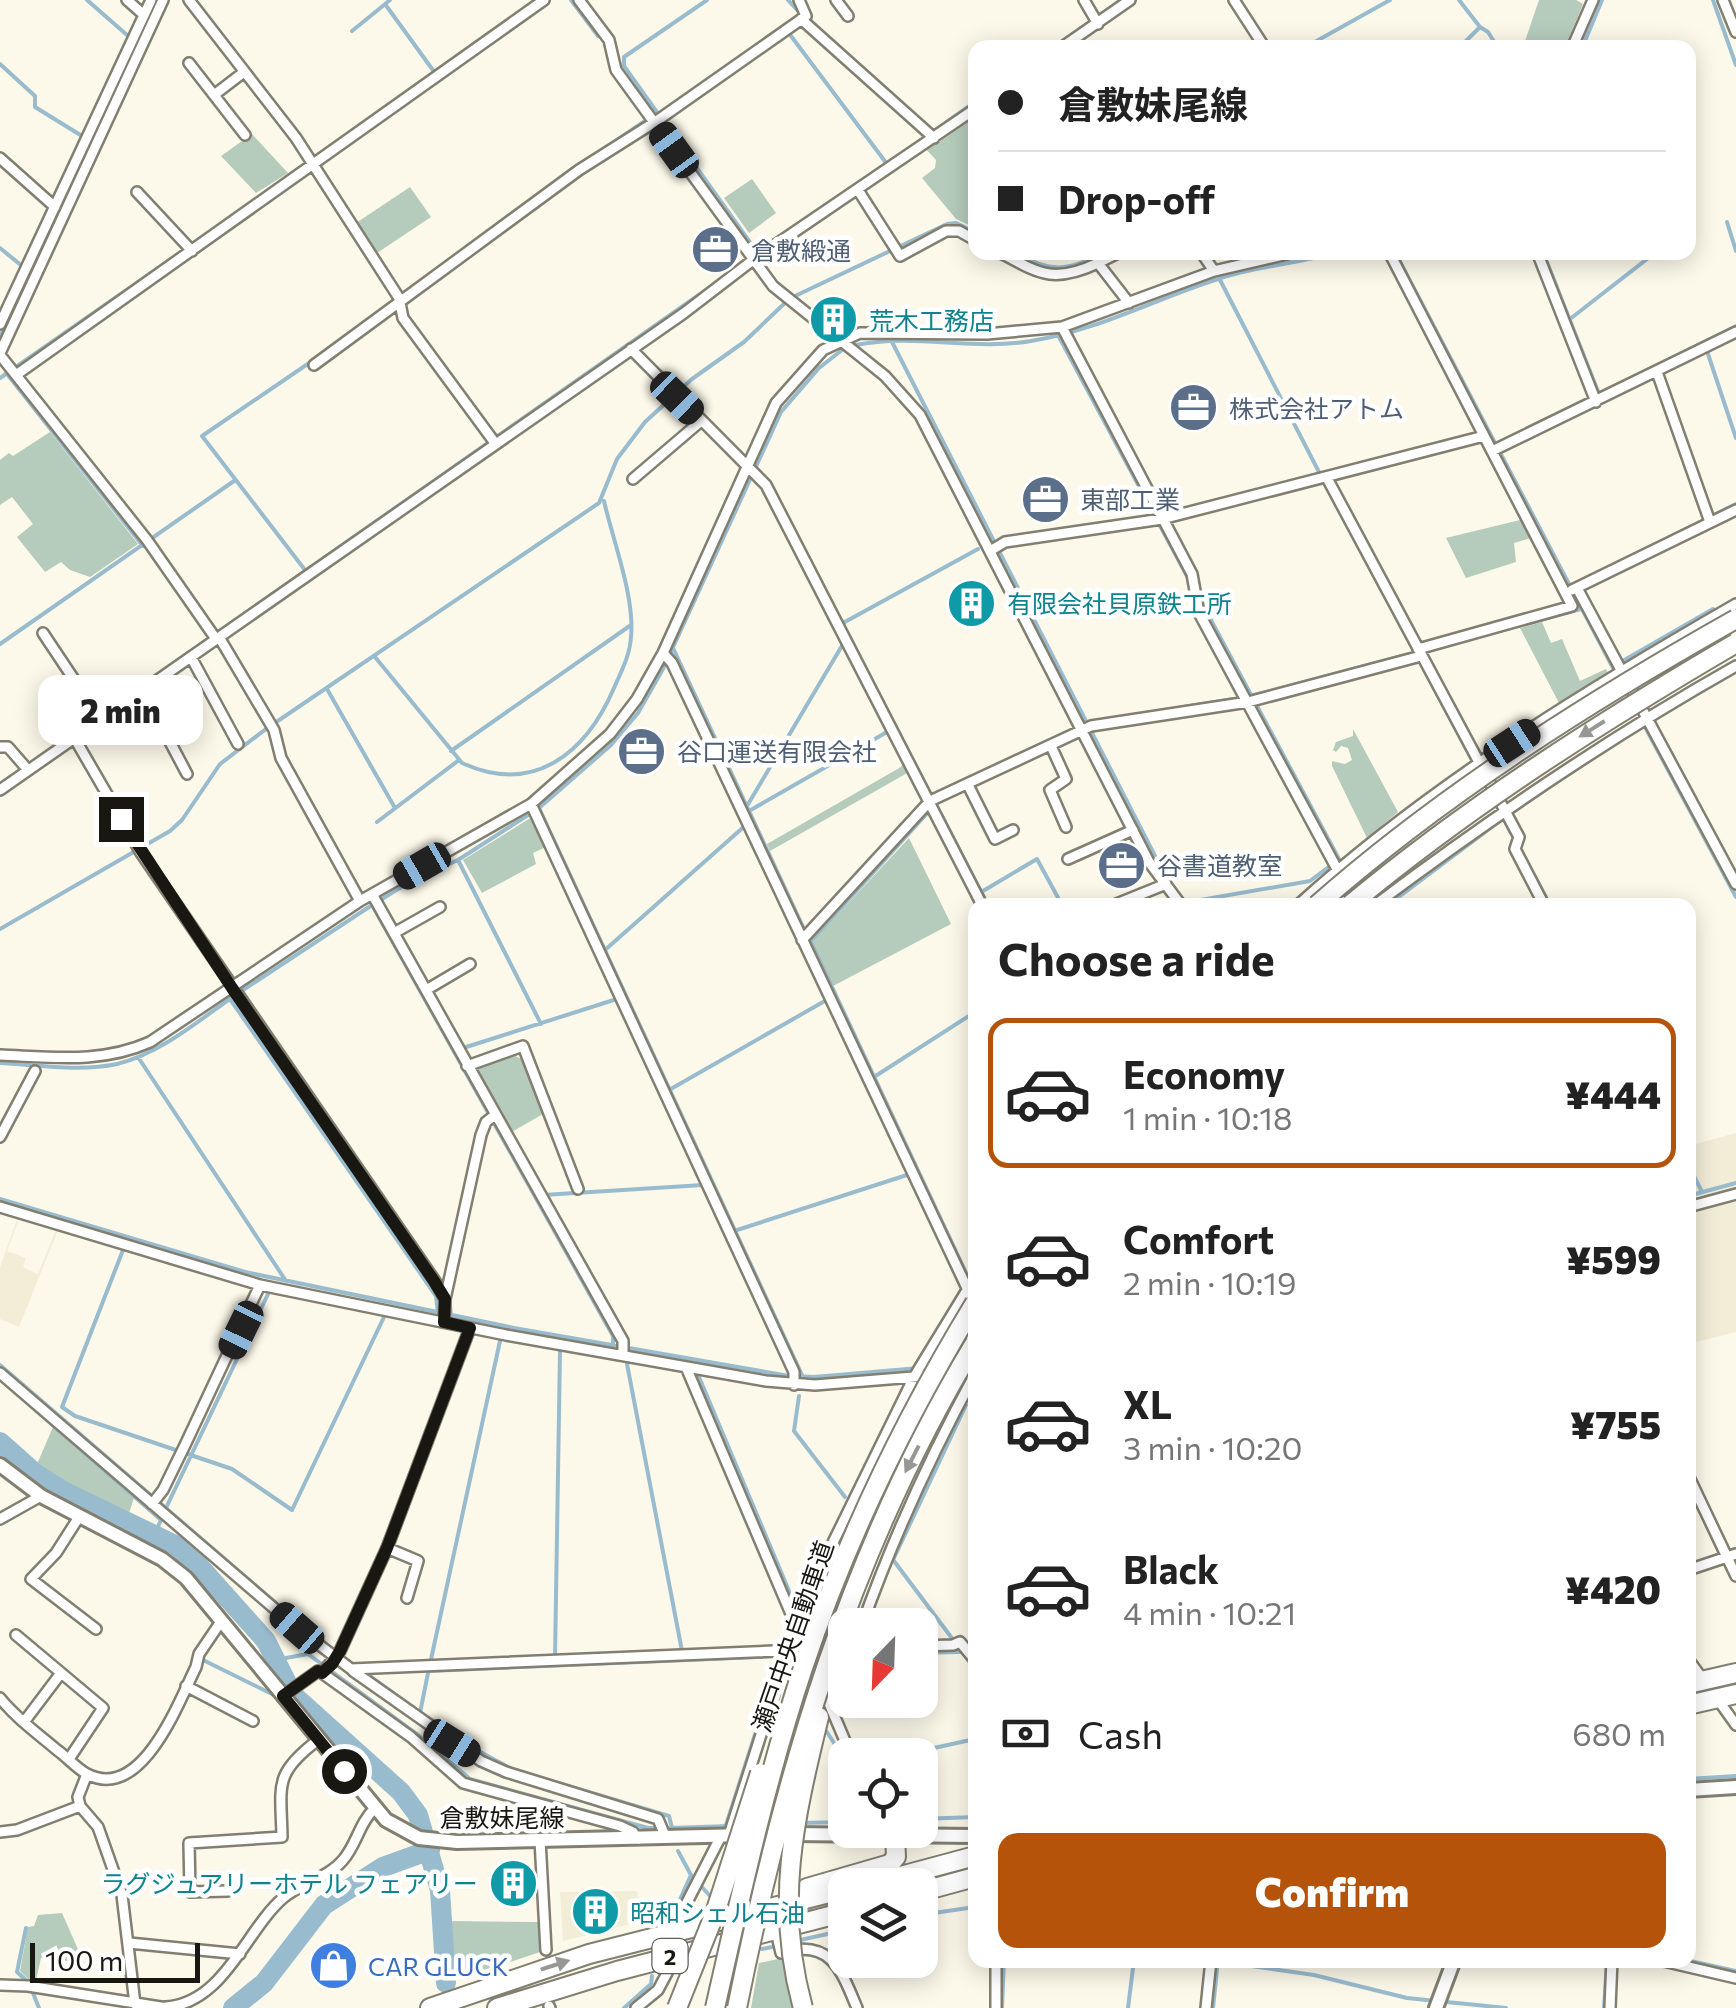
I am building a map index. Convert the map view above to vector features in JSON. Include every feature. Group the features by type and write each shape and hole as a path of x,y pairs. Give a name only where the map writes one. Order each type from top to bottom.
{"highway":[{"path":"1326,898 1407,832 1507,761 1736,619"},
{"path":"1359,898 1518,778 1736,643"},
{"name":"瀬戸中央自動車道","path":"716,2008 756,1833 807,1658 852,1537 968,1294"},
{"name":"瀬戸中央自動車道","path":"737,2008 766,1871 822,1675 871,1545 929,1424 968,1354"},
{"path":"803,2008 788,1943 790,1852 832,1669 871,1545"},
{"path":"677,2008 715,1913 777,1719 807,1658"},
{"path":"1696,1682 1736,1672"},
{"path":"1696,1704 1736,1694"},
{"path":"747,1912 833,1879 890,1864 896,1857 893,1848"},
{"path":"930,1868 968,1858"},
{"path":"938,1887 968,1879"},
{"name":"2","path":"430,2008 589,1954 828,1893"},
{"name":"2","path":"497,2008 778,1939 828,1919"}],"main road":[{"name":"倉敷妹尾線","path":"0,1465 41,1496 175,1568 285,1694 375,1808 386,1820 419,1838 638,1839 663,1831 828,1832"},
{"path":"1696,1789 1736,1786"},
{"name":"倉敷妹尾線","path":"938,1835 968,1836"},
{"path":"1436,2008 1451,1968"}],"street":[{"path":"128,0 144,15"},
{"path":"0,324 151,0"},
{"path":"163,0 0,354 148,542 215,636 272,726 281,758 360,902"},
{"path":"189,0 312,163 400,301 403,318 493,441"},
{"path":"13,371 192,251 544,0"},
{"path":"579,0 609,40 616,70 659,120 774,286 885,376 920,415 1086,728 1149,862 1176,898"},
{"path":"314,366 579,170 659,120 806,16 799,0"},
{"path":"836,0 848,16"},
{"path":"1084,0 1098,24"},
{"path":"1073,40 1130,0"},
{"path":"1234,0 1261,40"},
{"path":"1576,40 1593,0"},
{"path":"1724,0 1736,32"},
{"path":"801,19 934,138"},
{"path":"189,63 245,135"},
{"path":"214,94 244,72"},
{"path":"0,790 493,441 968,115"},
{"path":"0,158 54,207"},
{"path":"858,190 900,256 952,230 968,237"},
{"path":"137,192 192,251"},
{"path":"1015,260 1044,275 1076,274 1105,260"},
{"path":"1207,260 1214,271"},
{"path":"0,1055 88,1058 124,1052 150,1042 360,902 375,900 533,809 610,734 666,657 752,471 776,403 822,350 860,333 1064,332 1214,271 1261,260"},
{"path":"1393,260 1484,436 1496,449 1572,590 1622,672 1736,884"},
{"path":"1541,260 1594,399"},
{"path":"1098,264 1129,303"},
{"path":"1064,332 1192,574 1199,613 1252,701 1337,869 1364,898"},
{"path":"1496,449 1736,332"},
{"path":"631,349 766,485 979,898"},
{"path":"1658,372 1708,519"},
{"path":"633,480 701,421"},
{"path":"994,549 1005,542 1159,518 1484,436"},
{"path":"1324,479 1518,837 1515,849 1540,898"},
{"path":"1572,590 1708,519 1736,510"},
{"path":"802,940 933,803 1086,728 1252,701 1419,654 1572,606 1572,590"},
{"path":"1306,898 1337,869 1480,764 1736,604"},
{"path":"44,633 101,720"},
{"path":"191,656 238,744"},
{"path":"666,657 912,1173 968,1278"},
{"path":"1381,898 1503,810 1646,716 1736,666"},
{"path":"143,691 187,774"},
{"path":"75,739 138,849 445,1312"},
{"path":"0,747 8,746 28,770"},
{"path":"1051,746 1066,780 1050,790 1066,827"},
{"path":"968,784 994,839 1014,830"},
{"path":"533,809 794,1379"},
{"path":"1068,860 1133,830"},
{"path":"1131,898 1166,884"},
{"path":"375,900 623,1349"},
{"path":"394,933 440,907"},
{"path":"426,990 470,964"},
{"path":"468,1066 522,1046 578,1189"},
{"path":"0,1137 35,1071"},
{"path":"445,1312 480,1135 495,1115"},
{"path":"1696,1205 1736,1194"},
{"path":"0,1207 260,1284 445,1312 470,1328 623,1349 686,1366 794,1379 917,1371 968,1382"},
{"path":"154,1501 260,1284"},
{"path":"684,1908 729,1830 787,1652 822,1566 917,1371 968,1292"},
{"path":"285,1694 332,1662 387,1548 470,1328"},
{"path":"686,1366 828,1701"},
{"path":"0,1373 154,1501 410,1738 464,1783 620,1826 638,1839"},
{"path":"868,1608 887,1554 968,1386"},
{"path":"1696,1490 1736,1576"},
{"path":"0,1519 41,1496"},
{"path":"80,1518 56,1553 31,1579 96,1629"},
{"path":"387,1548 418,1561 407,1598"},
{"path":"1696,1567 1728,1554"},
{"path":"0,1698 87,1774 108,1778 138,1766 148,1757 199,1654 222,1620"},
{"path":"16,1636 103,1708 69,1759"},
{"path":"938,1645 960,1642 968,1652"},
{"path":"332,1662 357,1669 787,1652 807,1658 828,1652"},
{"path":"357,1669 481,1761 663,1831"},
{"path":"24,1722 61,1673"},
{"path":"1696,1683 1717,1698 1736,1725"},
{"path":"186,1686 253,1721"},
{"path":"228,1891 190,1892 189,1843 282,1837 284,1770 318,1740"},
{"path":"87,1774 78,1797 80,1806 98,1827 122,1895 135,2004"},
{"path":"0,1832 17,1830 80,1806"},
{"path":"0,1985 167,2007 190,2001 228,1970 283,1898 341,1864 356,1841 360,1826 375,1808"},
{"path":"540,1840 546,1950"},
{"path":"778,1939 781,1953 804,1948 824,1954 839,1968 856,2008"},
{"path":"129,1944 240,1954"},
{"path":"996,1968 996,2008"},
{"path":"1206,2008 1210,1968"},
{"path":"1610,2008 1612,1968"},
{"path":"1693,1968 1736,1978"},
{"path":"636,2008 658,1990 666,1974"}],"shaded area":[{"path":"1736,1133 1736,1332 1696,1342 1696,1144"},
{"path":"18,1217 58,1230 19,1327 0,1319 0,1267","holes":["19,1219 56,1230 38,1274 23,1267 26,1258 7,1251"]},
{"path":"637,1891 643,1921 563,1941 560,1892"}],"green space":[{"path":"1539,0 1576,0 1583,4 1568,40 1525,40"},
{"path":"968,122 968,225 956,219 922,178 935,168 936,160 925,148"},
{"path":"252,134 288,173 256,193 221,156"},
{"path":"752,179 776,213 749,233 724,198"},
{"path":"410,187 431,217 377,253 356,223"},
{"path":"50,432 138,544 90,577 61,562 45,572 17,537 33,524 12,497 0,505 0,460"},
{"path":"1520,520 1531,538 1514,543 1516,562 1466,578 1446,538"},
{"path":"1542,622 1551,643 1562,639 1580,681 1606,669 1608,673 1559,703 1520,628"},
{"path":"1353,729 1398,812 1367,838 1332,766 1332,761 1345,764 1352,760 1348,748 1333,750 1336,742 1353,736"},
{"path":"904,761 909,772 770,851 767,844 901,767"},
{"path":"532,817 546,847 533,853 536,864 482,893 463,860"},
{"path":"909,838 951,924 833,986 812,942"},
{"path":"515,1056 522,1059 543,1114 510,1133 476,1073 479,1067"},
{"path":"53,1427 134,1498 129,1513 68,1484 37,1464"},
{"path":"62,1913 84,1963 41,1958 36,1980 30,1981 20,1971 28,1927 34,1926 38,1915"},
{"path":"447,1921 538,1922 540,1952 451,1982"},
{"path":"783,1958 795,2008 751,2008 759,1963"}],"waterway":[{"path":"87,0 127,35"},
{"path":"0,337 157,0"},
{"path":"390,0 385,4 435,73"},
{"path":"523,10 536,0"},
{"path":"571,0 598,36"},
{"path":"707,0 624,57 624,66 754,248"},
{"path":"788,0 800,13 798,18"},
{"path":"1064,40 1121,0"},
{"path":"1318,40 1390,0"},
{"path":"1459,0 1480,27 1467,40"},
{"path":"1585,40 1602,0"},
{"path":"1713,0 1736,65"},
{"path":"352,31 384,5"},
{"path":"1480,27 1493,40"},
{"path":"788,32 887,164"},
{"path":"0,64 35,96 35,107 82,136"},
{"path":"250,72 272,100"},
{"path":"934,131 968,107"},
{"path":"601,151 645,121"},
{"path":"536,197 556,182"},
{"path":"0,378 230,218"},
{"path":"1727,222 1736,251"},
{"path":"795,296 947,224 968,229"},
{"path":"0,248 22,266"},
{"path":"1030,260 1049,267 1086,260"},
{"path":"856,345 1031,341 1102,322 1232,275 1302,260"},
{"path":"1399,260 1613,668"},
{"path":"1546,260 1599,394"},
{"path":"1570,319 1646,260"},
{"path":"1219,278 1321,476"},
{"path":"70,736 713,285"},
{"path":"0,929 170,831 182,820 220,764 599,503 617,459 645,422 692,379 744,342 786,302"},
{"path":"1602,393 1736,326"},
{"path":"1058,335 1188,578"},
{"path":"891,340 1156,858"},
{"path":"1706,348 1736,438"},
{"path":"240,992 411,881 458,860 539,808 611,745 638,713 663,669 781,412 819,368 842,350"},
{"path":"305,570 202,436 315,359"},
{"path":"7,374 143,546"},
{"path":"0,644 234,481"},
{"path":"375,657 462,763 488,772 512,774 534,771 554,762 589,732 622,670 630,644 627,587 604,501"},
{"path":"1606,569 1736,504"},
{"path":"843,623 978,549"},
{"path":"809,559 984,898"},
{"path":"1204,607 1339,859"},
{"path":"1451,644 1581,609"},
{"path":"1621,662 1714,611"},
{"path":"1396,616 1471,758"},
{"path":"451,751 631,625"},
{"path":"747,806 843,644"},
{"path":"673,648 804,929"},
{"path":"1250,696 1417,652"},
{"path":"1679,704 1710,686"},
{"path":"327,689 395,808"},
{"path":"1146,713 1240,698"},
{"path":"1645,727 1736,897"},
{"path":"749,811 887,732"},
{"path":"1579,767 1625,737"},
{"path":"377,822 459,760"},
{"path":"1510,814 1571,772"},
{"path":"0,784 17,773"},
{"path":"539,808 802,1375"},
{"path":"810,942 932,808"},
{"path":"1397,898 1504,818"},
{"path":"1504,819 1511,833"},
{"path":"605,950 747,824"},
{"path":"1523,854 1546,898"},
{"path":"983,891 1037,859 1058,898"},
{"path":"458,860 541,1024"},
{"path":"1212,898 1310,881 1330,866"},
{"path":"372,905 613,1336 613,1345"},
{"path":"810,940 968,1277"},
{"path":"0,1063 74,1068 117,1064 163,1045 231,998"},
{"path":"463,1048 620,998"},
{"path":"669,1090 830,998"},
{"path":"230,999 436,1296 438,1313"},
{"path":"874,1077 968,1017"},
{"path":"138,1057 286,1281"},
{"path":"734,1231 910,1174"},
{"path":"1696,1180 1702,1192"},
{"path":"1696,1194 1736,1183"},
{"path":"543,1195 703,1185"},
{"path":"0,1199 245,1272 514,1328 789,1376 919,1368"},
{"path":"123,1250 62,1407 75,1416 232,1469 292,1510 384,1317"},
{"path":"166,1508 268,1294"},
{"path":"449,1296 451,1316"},
{"path":"430,1664 500,1341"},
{"path":"555,1658 560,1351"},
{"path":"627,1364 682,1651"},
{"path":"0,1365 306,1629 355,1666"},
{"path":"699,1377 797,1610"},
{"path":"7,1385 161,1520 154,1535"},
{"path":"799,1396 794,1431 845,1497"},
{"path":"893,1560 966,1405"},
{"path":"0,1442 36,1474 65,1492 175,1545 266,1641 293,1695 401,1792 418,1815 440,1890 446,1983"},
{"path":"1696,1502 1720,1554"},
{"path":"1696,1563 1736,1549"},
{"path":"894,1561 968,1660"},
{"path":"938,1653 960,1652"},
{"path":"275,1660 308,1654 417,1734 470,1779 660,1828"},
{"path":"428,1671 803,1655"},
{"path":"203,1660 282,1702"},
{"path":"726,1825 778,1663"},
{"path":"363,1671 428,1718"},
{"path":"420,1713 428,1673"},
{"path":"823,1726 831,1738"},
{"path":"460,1741 512,1769 669,1816 673,1832"},
{"path":"938,1747 968,1741"},
{"path":"1696,1778 1736,1776"},
{"path":"938,1818 968,1817"},
{"path":"800,1823 828,1822"},
{"path":"670,1828 730,1826"},
{"path":"233,2008 264,1983 324,1905 383,1867 430,1850"},
{"path":"646,1921 647,1904 678,1904 691,1875 678,1851"},
{"path":"691,1875 711,1897"},
{"path":"938,1912 968,1908"},
{"path":"26,1928 17,1972 29,1983 39,2008"},
{"path":"796,1941 828,1934"},
{"path":"762,1949 777,1946"},
{"path":"1696,1962 1736,1971"},
{"path":"1002,2008 1004,1968"},
{"path":"1128,2008 1133,1968"},
{"path":"1213,2008 1217,1968"},
{"path":"1265,1968 1314,1975 1407,1998 1506,2008"},
{"path":"1604,2008 1606,1968"},
{"path":"624,2008 651,1984 652,1976"}],"tunnel":[{"path":"667,1973 684,1908"}],"place":[{"name":"倉敷緞通","path":"716,250"},
{"name":"荒木工務店","path":"834,320"},
{"name":"株式会社アトム","path":"1194,408"},
{"name":"東部工業","path":"1045,499"},
{"name":"有限会社貝原鉄工所","path":"972,603"},
{"name":"谷口運送有限会社","path":"642,751"},
{"name":"谷書道教室","path":"1122,865"},
{"name":"ラグジュアリーホテル フェアリー","path":"513,1883"},
{"name":"昭和シェル石油","path":"595,1912"},
{"name":"CAR GLUCK","path":"333,1966"}],"route":[{"path":"121,819 434,1281 445,1299 444,1322 470,1328 387,1548 340,1651 322,1673 318,1671 283,1696 344,1771"}]}
